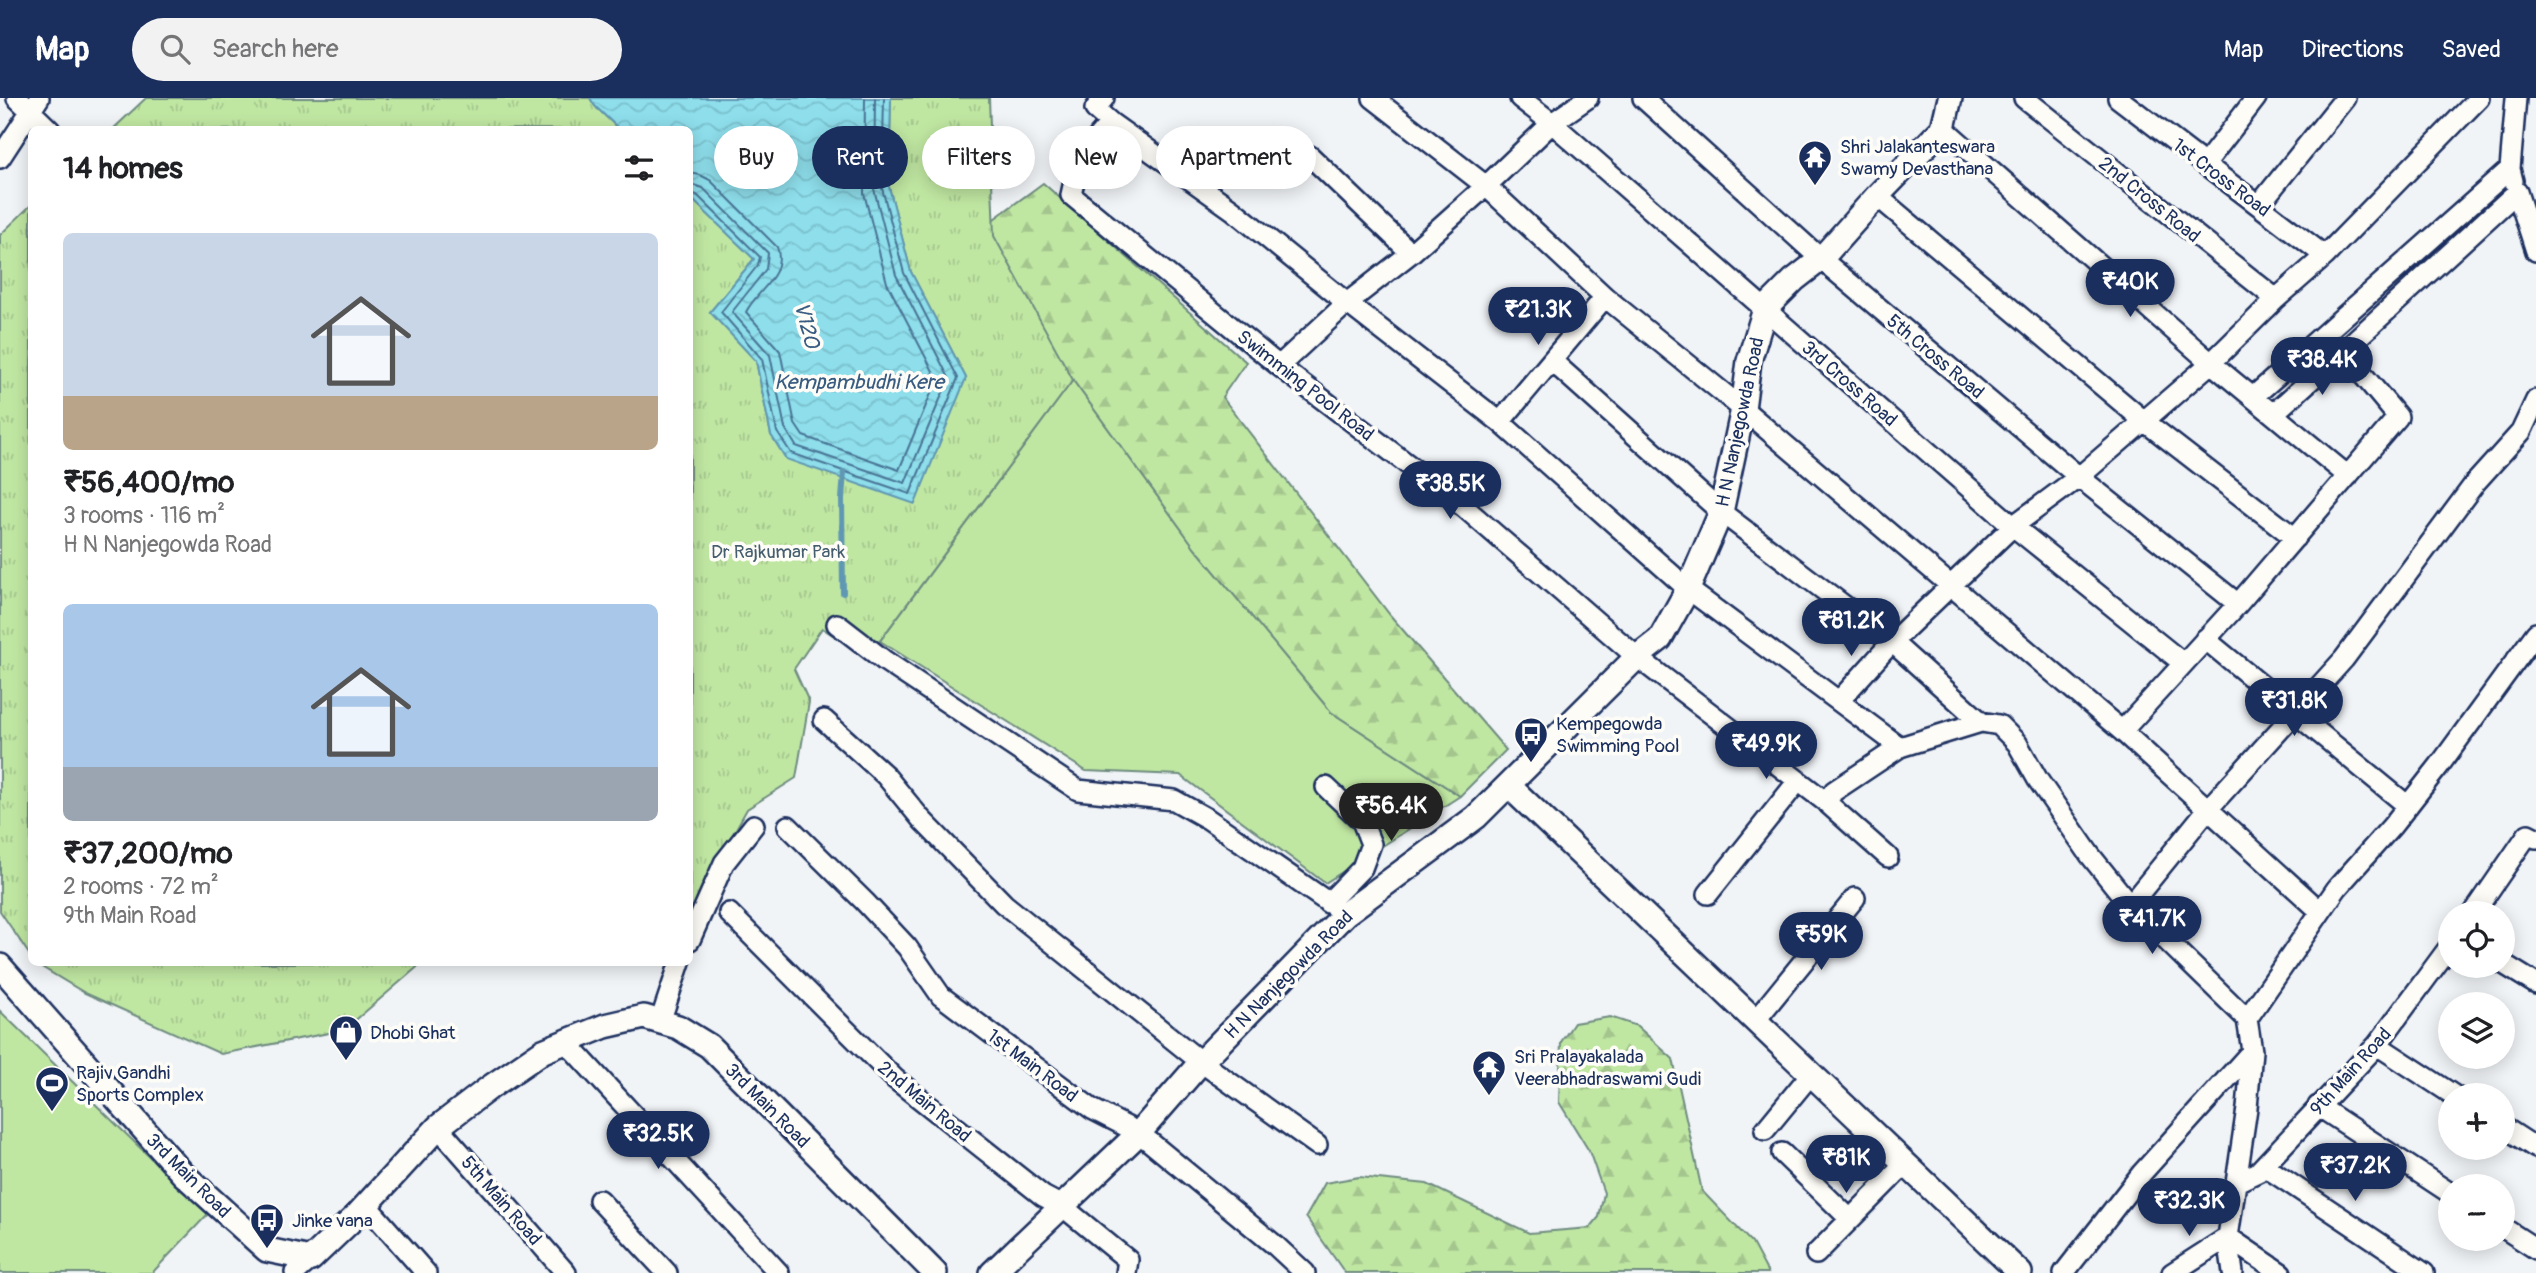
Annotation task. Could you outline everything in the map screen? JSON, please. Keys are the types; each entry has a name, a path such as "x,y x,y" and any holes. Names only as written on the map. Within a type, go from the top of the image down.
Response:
{"street":[{"path":"1104,98 1095,109 1111,123 1233,210 1500,422 1688,589 1900,747"},
{"path":"1373,98 1486,186 1605,297 1951,584 2122,731 2320,911"},
{"name":"3rd Cross Road","path":"1520,98 2013,526 2183,663"},
{"path":"1279,366 1347,303 1411,253 1552,123 1588,98"},
{"name":"5th Cross Road","path":"1643,98 1821,259 2079,477 2238,604"},
{"name":"H N Nanjegowda Road","path":"992,1273 1139,1133 1336,908 1476,817 1637,657 1660,639 1688,589 1721,512 1743,409 1749,361 1765,309 1794,280 1821,259 1942,128 1950,98"},
{"name":"2nd Cross Road","path":"2024,98 2276,299"},
{"name":"1st Cross Road","path":"2118,98 2325,256"},
{"path":"2205,164 2256,98"},
{"path":"2259,205 2345,98"},
{"path":"1839,701 1892,642 2013,526 2079,477 2144,421 2211,363 2276,299 2325,256 2479,98"},
{"path":"2516,98 2510,169 2536,251"},
{"path":"0,158 29,102 47,126"},
{"name":"Swimming Pool Road","path":"1111,123 1096,137 1083,160 1071,195 1279,366 1465,508 1637,657 1826,802 1888,856"},
{"path":"1942,128 2211,363 2348,476"},
{"path":"1316,162 1411,253"},
{"path":"2253,397 2510,169"},
{"path":"2273,414 2517,192"},
{"path":"1877,196 2144,421 2295,538"},
{"path":"1500,422 1605,297"},
{"path":"2122,731 2238,604 2398,417 2343,351"},
{"path":"1552,361 1721,512 1892,642 1981,722"},
{"path":"2130,905 2207,810 2344,659 2475,483 2521,432 2536,400"},
{"path":"837,624 885,661 1078,790 1174,800 1208,819 1336,908 1362,868 1371,844 1362,821 1326,787"},
{"path":"2247,1019 2337,888 2408,806 2536,633"},
{"path":"2206,639 2408,806"},
{"path":"824,720 885,775 922,820 1004,904 1200,1062 1317,1144"},
{"path":"1826,802 1834,791 1900,747 1981,722 1999,724 2017,743 2038,780 2090,855 2130,905 2247,1019 2252,1051 2228,1237 2233,1273"},
{"path":"1708,894 1798,781"},
{"path":"1508,786 2020,1273"},
{"path":"693,933 724,863 754,825"},
{"name":"1st Main Road","path":"788,826 906,947 941,996 1092,1109 1139,1133 1305,1273"},
{"path":"2482,901 2528,834 2536,838"},
{"path":"1755,1021 1855,898"},
{"name":"2nd Main Road","path":"729,913 895,1079 1043,1196 1062,1206 1128,1260 1126,1273"},
{"name":"9th Main Road","path":"2237,1182 2258,1172 2377,1045 2438,962"},
{"name":"3rd Main Road","path":"0,965 183,1174 267,1250 309,1268 438,1127 489,1088 543,1051 606,1026 644,1017 678,1027 709,1046 935,1273"},
{"path":"660,1022 679,966"},
{"path":"2515,971 2536,984"},
{"path":"567,1043 779,1273"},
{"path":"2377,1045 2438,1085"},
{"path":"2064,1273 2142,1173 2252,1051"},
{"path":"1765,1130 1811,1074"},
{"path":"2318,1106 2438,1185"},
{"name":"5th Main Road","path":"438,1127 566,1273"},
{"path":"2515,1134 2536,1148"},
{"path":"1782,1153 1850,1219"},
{"path":"1816,1254 1905,1164"},
{"path":"2264,1166 2424,1273"},
{"path":"599,1200 667,1273"},
{"path":"358,1214 367,1206 426,1273"},
{"path":"2515,1235 2536,1249"},
{"path":"2172,1273 2228,1237"},
{"path":"2228,1237 2281,1273"}],"green space":[{"path":"146,98 590,98 616,126 116,126"},
{"name":"Dr Rajkumar Park","path":"891,98 989,98 990,126 922,126 922,189 992,189 994,236 1073,380 867,658 822,628 794,669 809,702 796,778 747,809 693,907 693,200 754,259 710,312 756,361 771,435 966,378 911,272 890,189 908,189 908,126 890,126"},
{"path":"1043,183 1246,362 1222,397 1390,615 1506,750 1460,796 1331,712 1195,548 984,258 983,227"},
{"path":"28,208 28,953 0,911 0,235"},
{"path":"1073,380 1195,548 1331,712 1460,796 1325,883 1180,775 1086,771 880,641"},
{"path":"40,966 419,966 344,1030 221,1054 85,993"},
{"name":"Rajiv Gandhi Sports Complex","path":"0,1011 208,1214 152,1273 0,1273"},
{"path":"1610,1017 1637,1026 1673,1059 1702,1191 1752,1243 1768,1273 1345,1273 1306,1217 1325,1183 1359,1177 1427,1184 1529,1233 1590,1228 1599,1217 1604,1193 1589,1151 1559,1102 1561,1042 1574,1023"}],"water":[{"name":"Kempambudhi Kere","path":"590,98 891,98 890,126 812,126 812,189 890,189 911,272 966,378 915,504 786,459 771,435 756,361 710,312 754,259 693,200 693,126 616,126"}],"waterway":[{"name":"V120","path":"843,593 844,472"}],"place":[{"name":"Shri Jalakanteswara Swamy Devasthana","path":"1815,187"},
{"name":"Kempegowda Swimming Pool","path":"1531,764"},
{"name":"Dhobi Ghat","path":"346,1062"},
{"name":"Sri Pralayakalada Veerabhadraswami Gudi","path":"1489,1097"},
{"name":"Rajiv Gandhi Sports Complex","path":"52,1113"},
{"name":"Jinke vana","path":"267,1250"}]}
